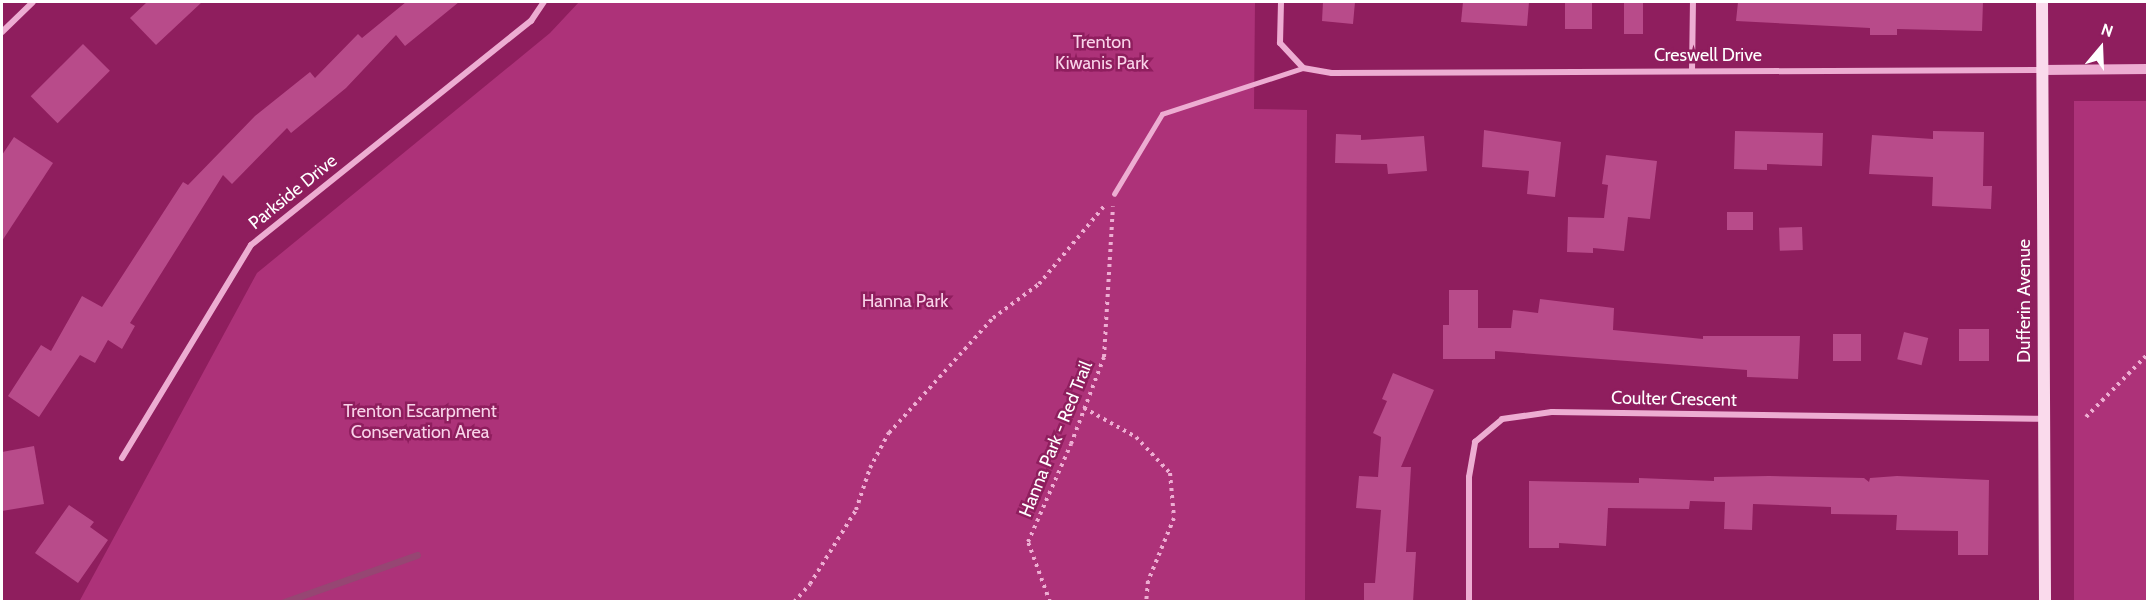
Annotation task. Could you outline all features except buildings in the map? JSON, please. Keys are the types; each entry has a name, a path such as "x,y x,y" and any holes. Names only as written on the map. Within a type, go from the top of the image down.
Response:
{"main road":[{"name":"Dufferin Avenue","path":"2042,2 2042,419 2045,602"}],"street":[{"path":"2,32 33,2"},
{"name":"Parkside Drive","path":"122,458 250,245 531,21 544,2"},
{"path":"1281,2 1281,43 1303,68"},
{"path":"1692,71 1693,2"},
{"name":"Creswell Drive","path":"1303,68 1332,73 2148,69"},
{"name":"Coulter Crescent","path":"1469,602 1469,477 1475,442 1502,419 1552,412 2042,419"}],"lane":[{"path":"1114,194 1162,114 1303,68"}],"path":[{"name":"Hanna Park - Red Trail","path":"1050,602 1028,542 1104,357 1114,194"},
{"path":"794,602 810,584 856,510 870,468 889,433 977,334 1039,284 1114,194"},
{"path":"2086,417 2148,354"},
{"path":"1084,408 1136,437 1170,473 1174,518 1148,581 1146,602"}],"green space":[{"name":"Hanna Park","path":"579,2 1255,2 1254,109 1307,110 1305,601 79,602 257,273 550,33"},
{"path":"2074,101 2147,101 2147,601 2074,601"}],"waterway":[{"path":"284,602 417,555"}],"park label":[{"name":"Trenton Kiwanis Park","path":"1102,53"},
{"name":"Trenton Escarpment Conservation Area","path":"420,422"}]}
